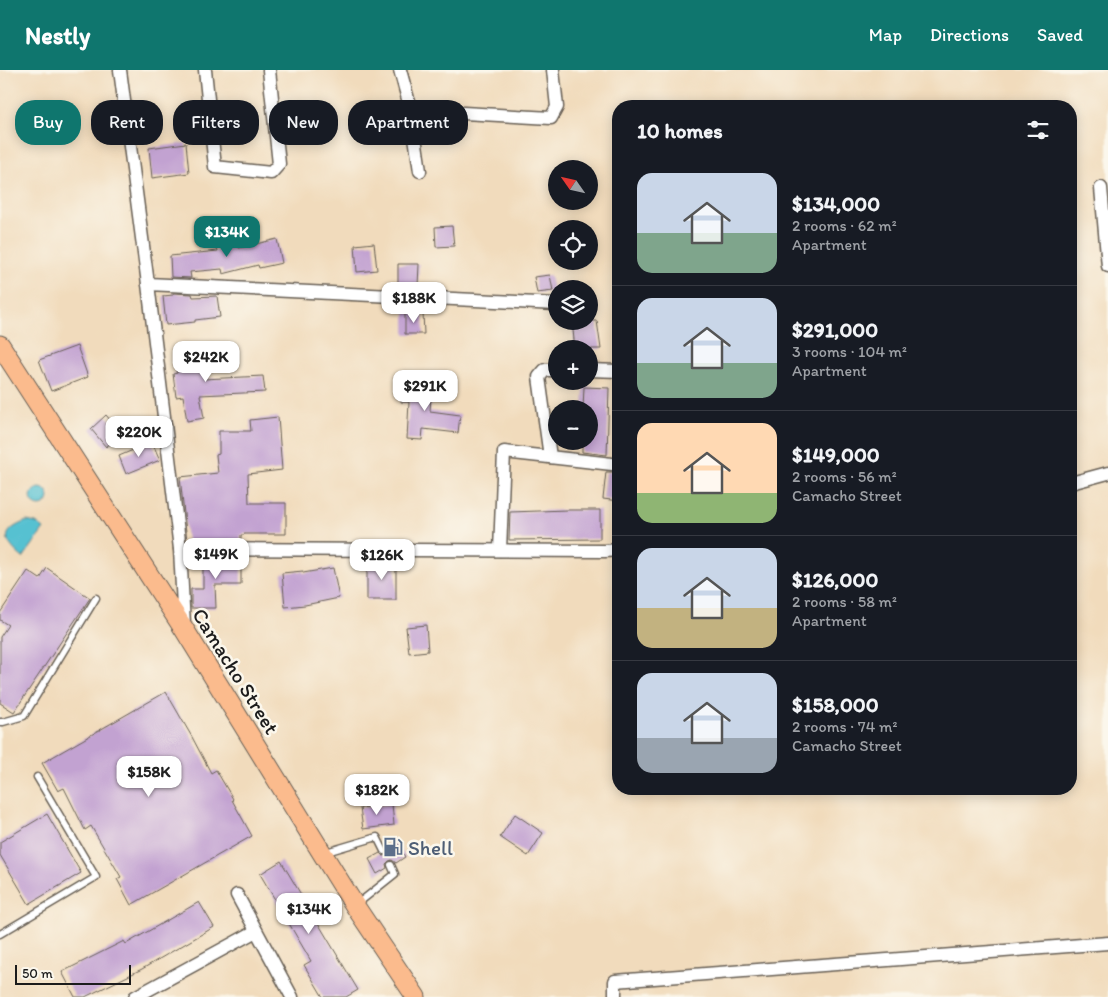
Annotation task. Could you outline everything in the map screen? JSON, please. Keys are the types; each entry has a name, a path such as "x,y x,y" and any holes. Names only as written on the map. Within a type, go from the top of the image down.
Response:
{"main road":[{"name":"Camacho Street","path":"0,345 184,629 355,906 416,997"}],"street":[{"path":"120,70 180,549 184,629"},
{"path":"205,70 215,167 271,173 279,164 269,70"},
{"path":"400,70 408,100"},
{"path":"468,113 551,118 557,107 553,70"},
{"path":"416,145 420,171"},
{"path":"1101,188 1108,266"},
{"path":"148,284 548,304"},
{"path":"548,370 545,370 538,378 550,457"},
{"path":"598,370 612,370"},
{"path":"500,550 504,452 612,464"},
{"path":"1077,481 1108,473"},
{"path":"180,549 612,550"},
{"path":"236,895 292,997"},
{"path":"135,997 256,931"},
{"path":"615,997 615,981 1108,943"}],"lane":[{"path":"0,722 24,716 96,598"},
{"path":"0,934 96,878 37,777"},
{"path":"322,853 377,837 384,851"},
{"path":"355,906 395,874 391,866"}],"water":[{"path":"40,488 46,491 49,497 46,503 40,506 34,503 31,497 34,491"},
{"path":"27,521 36,523 44,529 23,558 11,546 7,537 12,529"}],"building":[{"path":"186,145 189,173 152,178 149,148"},
{"path":"452,226 454,246 436,247 435,227"},
{"path":"236,235 239,248 277,239 282,263 259,268 258,265 223,274 222,269 190,272 191,278 171,277 170,256 218,251 215,240"},
{"path":"374,243 377,270 357,272 355,245"},
{"path":"398,264 419,264 418,286 398,286"},
{"path":"550,275 551,280 548,280 548,292 537,293 534,277"},
{"path":"173,293 192,294 193,297 217,296 220,317 166,325 163,296 173,295"},
{"path":"405,313 423,313 424,334 405,334"},
{"path":"598,328 601,349 598,349 598,340 574,340 573,330 598,330"},
{"path":"77,346 88,377 51,391 39,360"},
{"path":"197,346 204,379 263,376 265,392 200,395 204,418 187,421 183,396 176,397 173,374 177,373 173,350"},
{"path":"403,381 432,383 430,411 460,415 458,433 423,429 422,440 407,439 409,402 401,402"},
{"path":"609,388 607,455 582,452 582,450 598,450 598,400 583,400 584,390"},
{"path":"106,415 122,434 106,447 91,429"},
{"path":"278,417 282,470 248,474 249,503 286,503 286,534 244,534 241,535 241,541 187,541 180,477 218,473 216,455 219,454 219,431 251,431 250,420"},
{"path":"152,442 160,460 126,474 119,456"},
{"path":"606,472 612,472 612,500 603,499"},
{"path":"600,510 600,539 509,540 510,512"},
{"path":"203,557 241,557 241,585 215,585 216,608 191,608 191,589 203,589"},
{"path":"367,561 396,561 396,600 367,600"},
{"path":"47,568 90,598 14,712 0,703 0,637 8,625 0,620 0,613 28,571 40,579"},
{"path":"333,568 339,598 285,607 282,573 303,571 303,573"},
{"path":"426,625 428,651 409,653 406,627"},
{"path":"166,692 211,773 216,770 252,836 131,905 117,879 121,877 91,826 85,830 64,788 58,791 42,763"},
{"path":"392,804 394,825 363,829 360,808"},
{"path":"47,814 81,873 29,904 0,855 0,842"},
{"path":"515,814 543,833 528,856 500,837"},
{"path":"397,843 405,857 396,863 392,860 389,861 386,864 387,868 377,874 369,859 380,853 383,856 387,855 389,852 388,848"},
{"path":"281,861 358,990 346,997 323,997 304,965 311,961 260,874"},
{"path":"199,902 214,927 142,969 85,997 75,997 62,972 124,941 126,944"}],"place":[{"name":"Shell","path":"393,847"}]}
